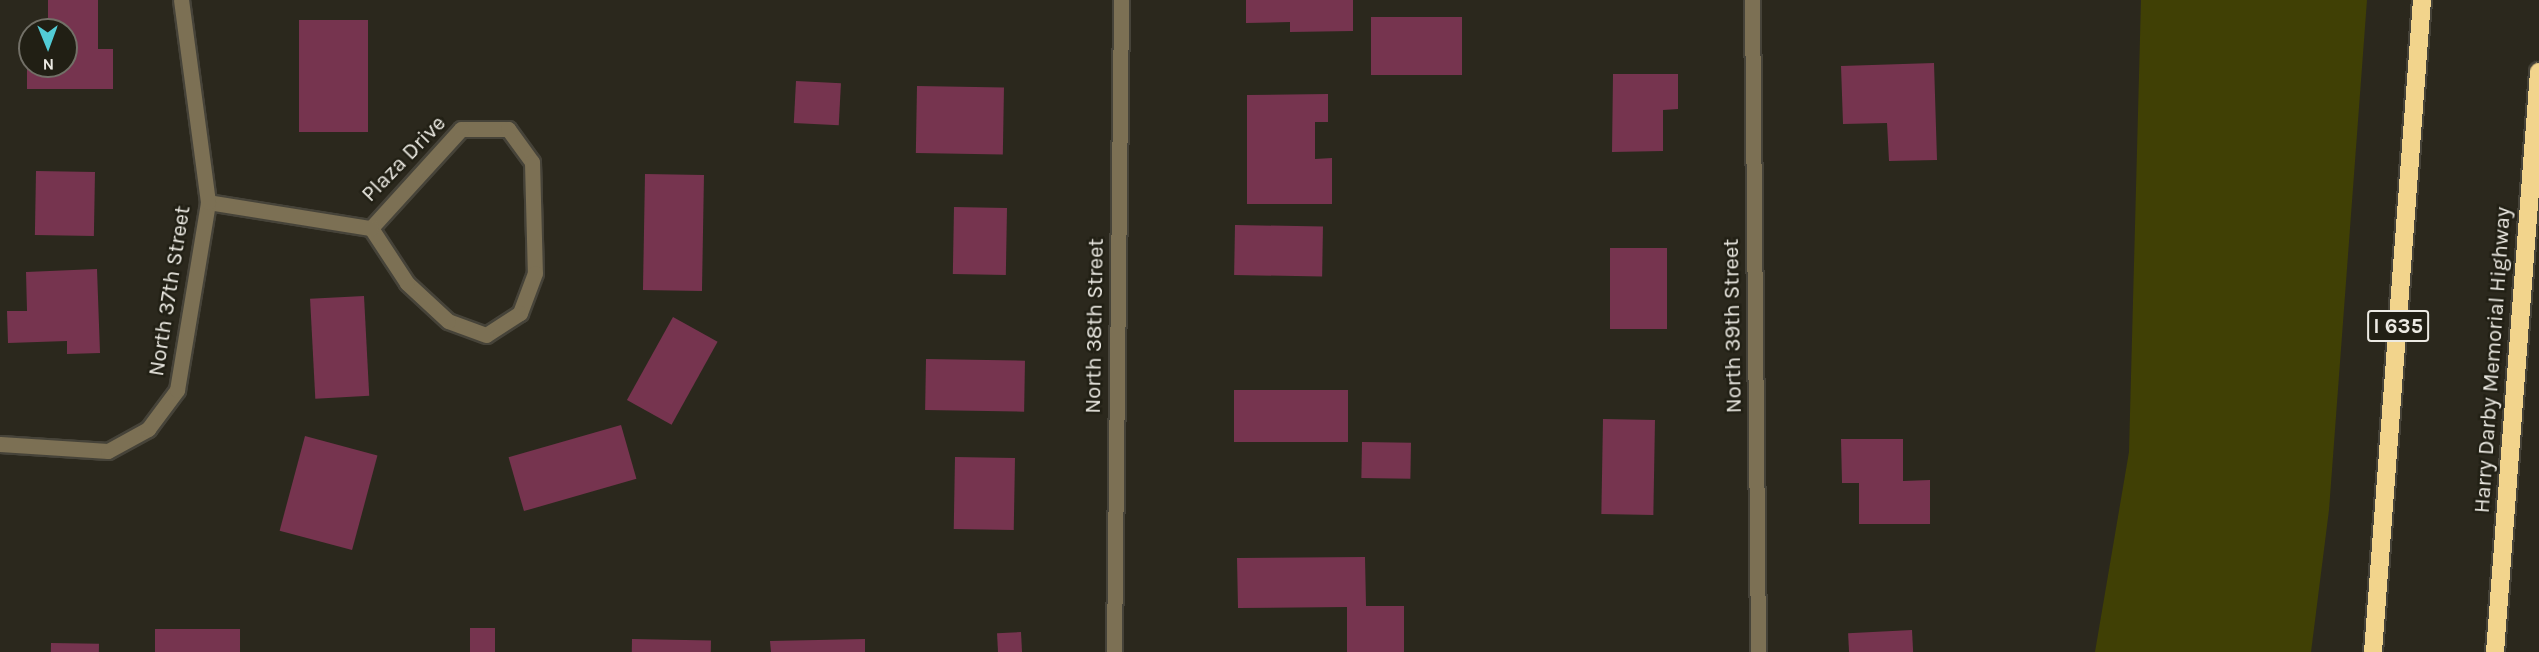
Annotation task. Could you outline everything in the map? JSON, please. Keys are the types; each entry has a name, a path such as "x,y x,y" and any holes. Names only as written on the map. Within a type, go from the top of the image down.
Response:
{"highway":[{"name":"I 635","path":"2373,652 2422,0"},
{"name":"Harry Darby Memorial Highway","path":"2495,652 2539,72"}],"street":[{"name":"North 37th Street","path":"0,444 108,451 148,429 177,390 208,202 181,0"},
{"name":"North 38th Street","path":"1114,652 1121,0"},
{"name":"North 39th Street","path":"1752,0 1758,652"},
{"name":"Plaza Drive","path":"208,202 371,228 407,283 448,321 486,335 520,313 535,273 532,162 508,129 461,129 371,228"}],"shaded area":[{"path":"2141,0 2367,0 2329,510 2311,652 2095,652 2129,452"}],"building":[{"path":"48,0 98,0 98,49 113,49 113,89 27,89 27,78 78,78 78,18 48,18"},
{"path":"1246,0 1353,0 1353,31 1290,32 1290,22 1246,23"},
{"path":"1371,17 1462,17 1462,75 1371,75"},
{"path":"299,20 368,20 368,132 299,132"},
{"path":"1934,63 1937,160 1889,161 1887,123 1843,124 1841,66"},
{"path":"1613,74 1678,74 1678,109 1663,110 1663,151 1612,152"},
{"path":"796,81 841,83 839,125 794,123"},
{"path":"917,86 1004,88 1003,155 916,153"},
{"path":"1328,94 1328,122 1315,122 1315,159 1332,158 1332,204 1247,204 1247,95"},
{"path":"36,171 95,172 94,236 35,235"},
{"path":"645,174 704,175 702,291 643,290"},
{"path":"954,207 1007,208 1006,275 953,274"},
{"path":"1235,225 1323,227 1322,277 1234,275"},
{"path":"1610,248 1667,248 1667,329 1610,329"},
{"path":"97,269 100,353 67,354 67,341 8,343 7,311 27,311 26,272"},
{"path":"364,296 369,396 315,399 310,299"},
{"path":"673,317 718,342 672,425 627,400"},
{"path":"926,359 1025,361 1024,412 925,410"},
{"path":"1234,390 1348,390 1348,442 1234,442"},
{"path":"1603,419 1655,420 1653,515 1601,514"},
{"path":"621,425 636,479 524,511 509,457"},
{"path":"305,436 377,455 352,550 280,531"},
{"path":"1841,439 1903,439 1903,481 1930,480 1930,524 1859,524 1859,483 1842,483"},
{"path":"1362,442 1411,443 1410,479 1361,478"},
{"path":"955,457 1015,458 1014,530 954,529"},
{"path":"1365,557 1366,606 1404,606 1404,652 1347,652 1347,607 1238,608 1237,558"},
{"path":"470,628 495,628 495,652 470,652"},
{"path":"155,629 240,629 240,652 155,652"},
{"path":"1912,630 1913,652 1849,652 1848,633"},
{"path":"1021,632 1022,652 998,652 997,633"},
{"path":"632,639 711,640 711,652 632,652"},
{"path":"865,639 865,652 771,652 770,641"},
{"path":"51,643 99,644 99,652 51,652"}]}
